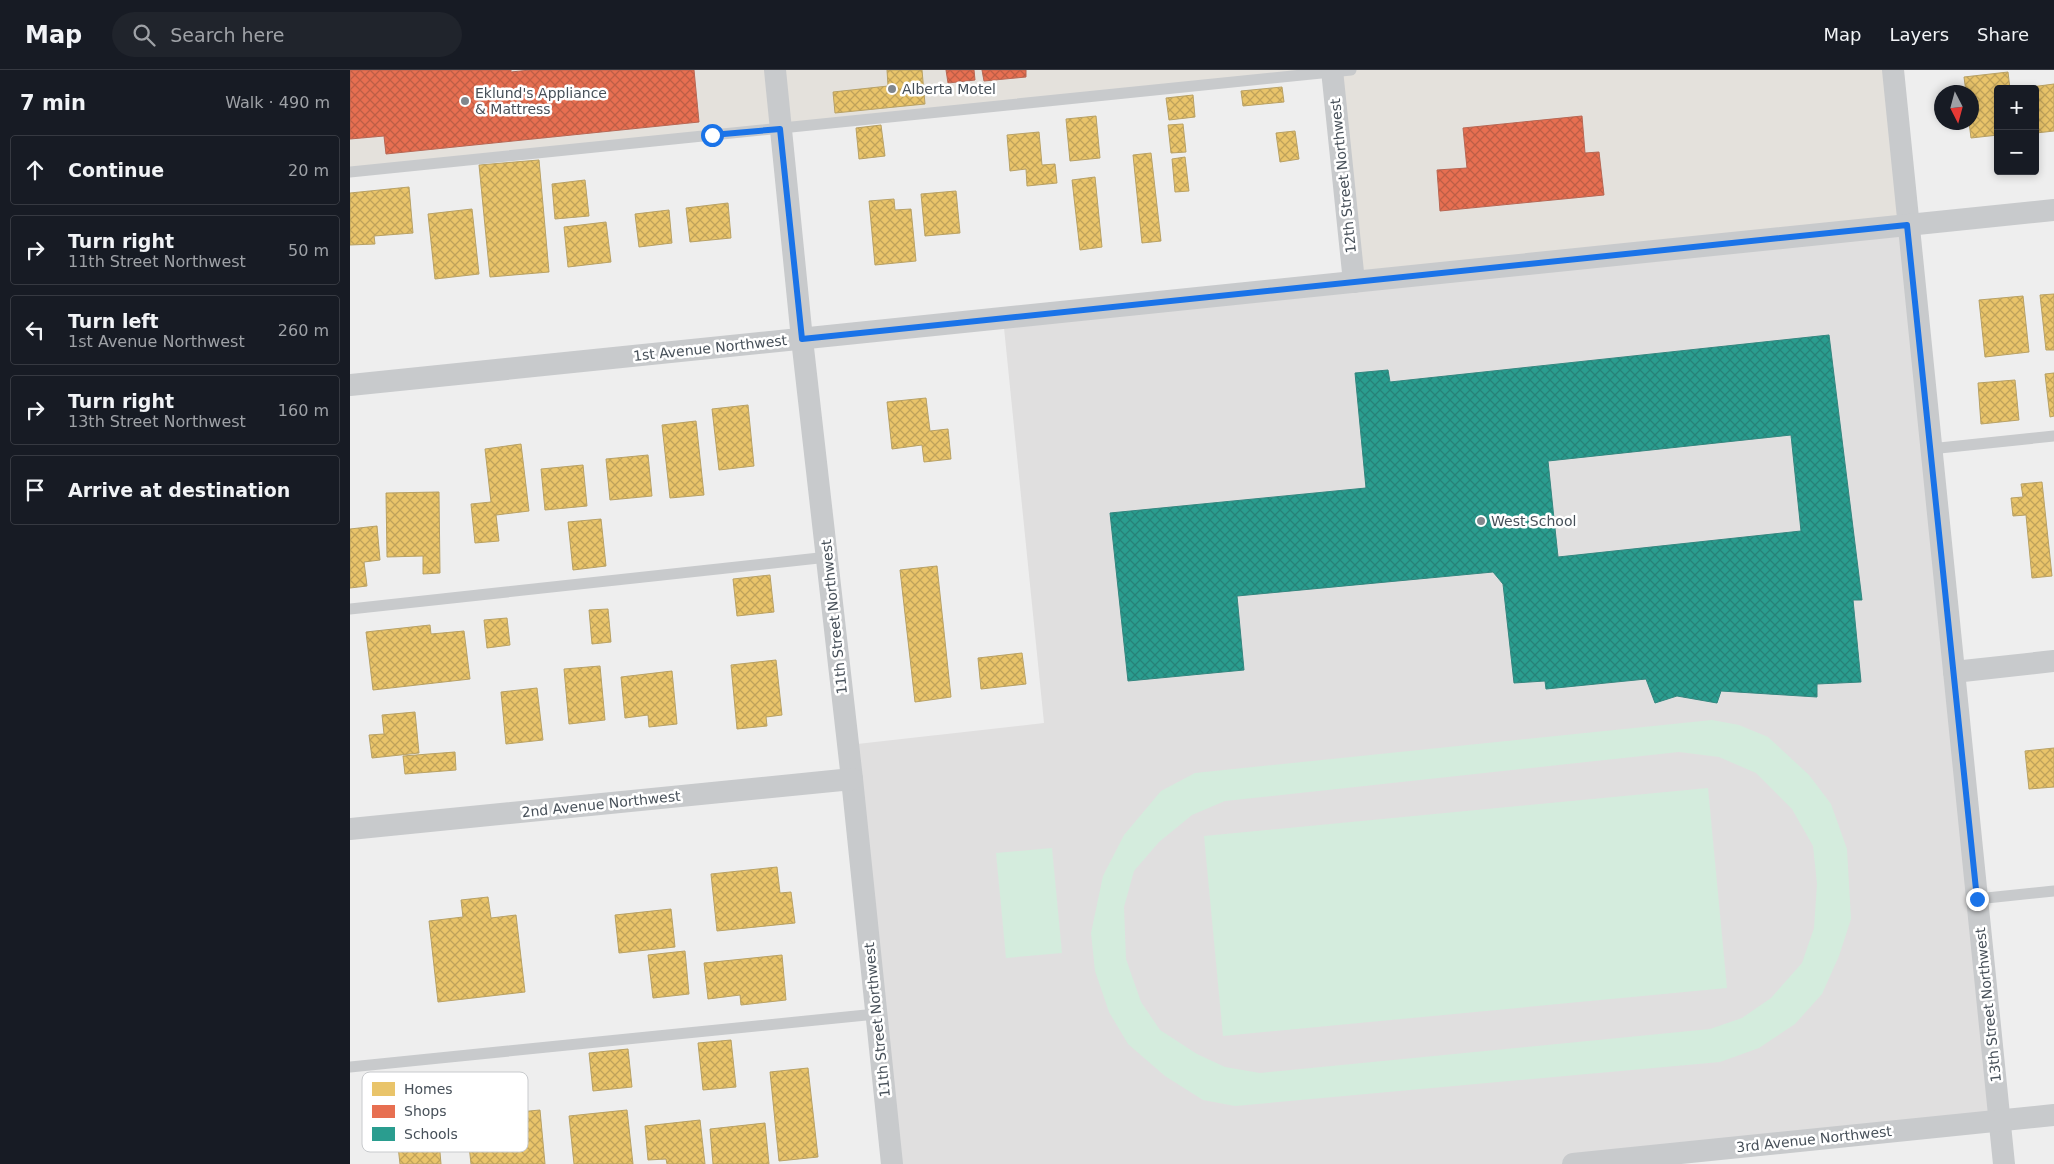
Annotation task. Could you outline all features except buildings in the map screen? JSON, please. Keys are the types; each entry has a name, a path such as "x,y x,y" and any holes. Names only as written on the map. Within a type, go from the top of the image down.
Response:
{"street":[{"name":"11th Street Northwest","path":"775,70 802,339 828,557 892,1164"},
{"name":"13th Street Northwest","path":"1892,70 2004,1164"},
{"name":"12th Street Northwest","path":"1338,71 1354,282"},
{"name":"1st Avenue Northwest","path":"350,385 2054,210"},
{"path":"1954,672 2054,661"},
{"name":"2nd Avenue Northwest","path":"350,830 852,779"},
{"name":"3rd Avenue Northwest","path":"1573,1164 2054,1115"}],"lane":[{"path":"350,172 1338,71"},
{"path":"1930,449 2054,436"},
{"path":"350,610 828,557"},
{"path":"1977,899 2054,891"},
{"path":"350,1067 876,1014"}],"shaded area":[{"path":"350,70 1893,70 1907,225 1354,282 1332,72 350,172"},
{"name":"West School","path":"1907,225 2000,1120 1573,1164 891,1164 848,745 1044,723 1003,318"}],"green space":[{"path":"1712,720 1739,725 1768,737 1809,775 1831,804 1847,849 1851,919 1839,956 1822,994 1795,1024 1759,1048 1720,1062 1235,1106 1203,1100 1165,1076 1128,1044 1109,1012 1095,971 1091,933 1103,876 1124,835 1161,791 1195,773","holes":["1679,752 1719,757 1756,773 1792,809 1813,846 1817,884 1814,928 1802,963 1771,998 1742,1018 1710,1029 1260,1073 1225,1067 1197,1054 1160,1030 1141,1002 1126,959 1124,907 1134,871 1159,842 1192,815 1225,801"]},
{"path":"1708,788 1727,988 1223,1036 1204,836"},
{"path":"1052,848 1062,953 1006,958 996,853"}],"place":[{"name":"Alberta Motel","path":"892,89"},
{"name":"Eklund's Appliance & Mattress","path":"465,101"},
{"name":"West School","path":"1481,521"}],"route":[{"path":"712,135 780,129 802,339 1907,225 1977,899"}]}
